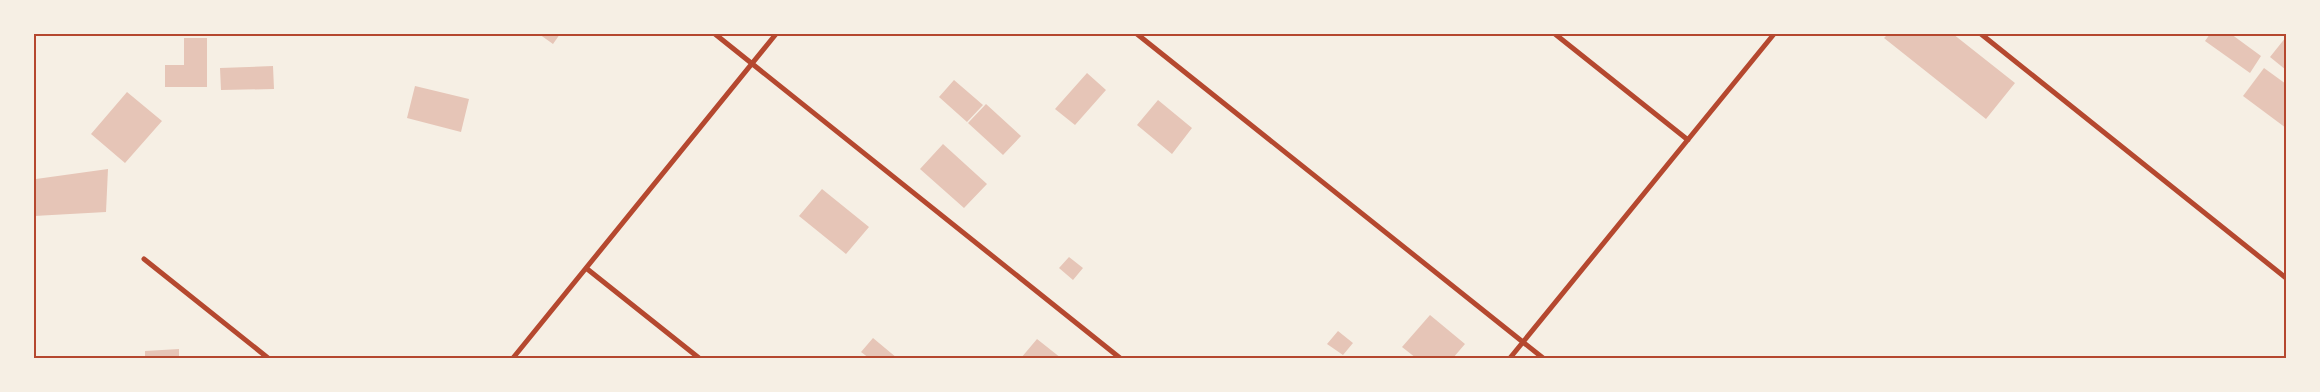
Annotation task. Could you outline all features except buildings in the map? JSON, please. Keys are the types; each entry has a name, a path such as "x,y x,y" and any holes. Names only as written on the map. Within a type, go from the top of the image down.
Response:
{"street":[{"path":"715,34 1120,358"},
{"path":"513,358 776,34"},
{"path":"1137,34 1543,358"},
{"path":"1555,34 1688,140"},
{"path":"1510,358 1774,34"},
{"path":"1981,34 2286,278"},
{"path":"144,259 268,358"},
{"path":"586,268 699,358"}]}
